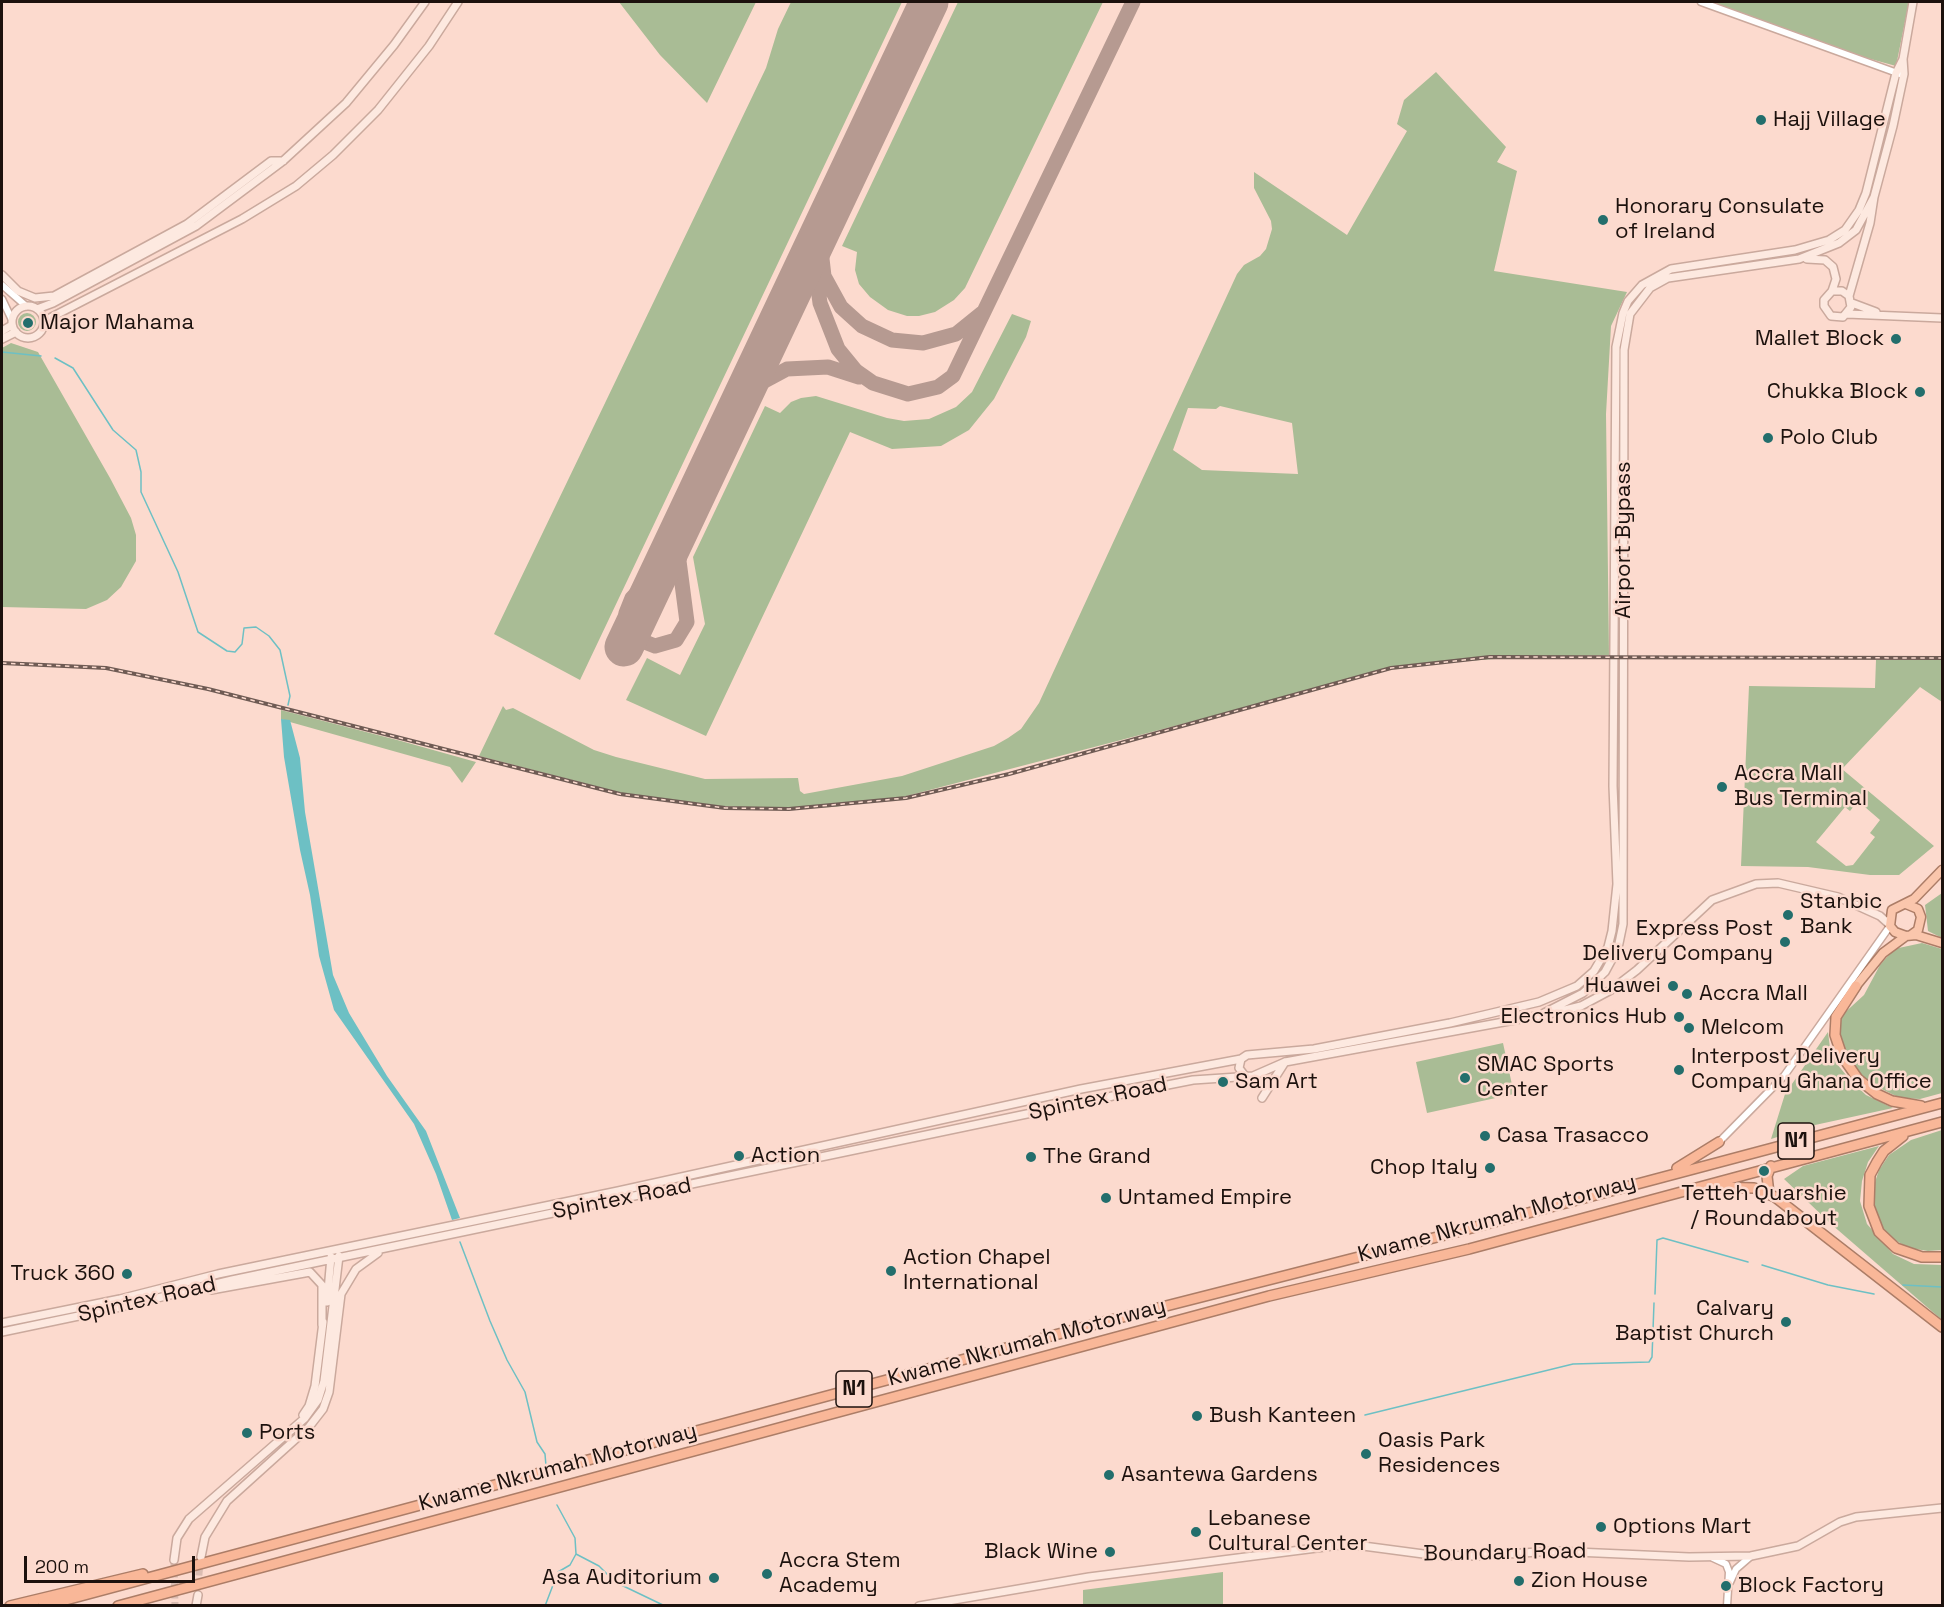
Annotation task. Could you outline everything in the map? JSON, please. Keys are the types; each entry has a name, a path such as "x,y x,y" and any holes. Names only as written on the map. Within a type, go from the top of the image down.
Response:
{"highway":[{"path":"1942,870 1925,890 1906,904 1892,910 1890,925 1895,932 1942,943"},
{"path":"1906,904 1918,909 1922,917 1918,930 1883,953 1856,986 1839,1008 1835,1035 1845,1062 1858,1079 1876,1094 1892,1101 1926,1107"},
{"name":"Kwame Nkrumah Motorway","path":"43,1605 1085,1327 1449,1234 1666,1174 1942,1103"},
{"name":"Kwame Nkrumah Motorway","path":"118,1605 1269,1296 1447,1254 1942,1122"},
{"path":"1921,1128 1896,1140 1884,1151 1870,1175 1869,1206 1879,1232 1896,1248 1922,1257 1942,1257"},
{"path":"1666,1174 1719,1143"},
{"path":"1768,1194 1767,1176 1771,1166"},
{"path":"1687,1191 1740,1186 1768,1194 1792,1208 1942,1327"},
{"path":"10,1605 131,1576 166,1573"}],"main road":[{"path":"2,331 12,322 20,309 26,306 37,309 53,303 196,226 283,161 346,103 394,45 425,2"},
{"path":"12,322 16,332 21,336 33,337 40,332 44,321 242,219 296,186 378,110 429,46 458,2"},
{"path":"1847,314 1870,223 1913,2"},
{"name":"Airport Bypass","path":"1539,1002 1577,986 1594,971 1608,947 1614,920 1617,884 1613,774 1616,673 1616,347 1623,313 1628,301 1642,285 1671,269 1795,250 1829,240 1851,222 1866,193 1900,74"},
{"path":"2,275 18,291 35,298 54,296 187,224 271,161 283,161"},
{"name":"Airport Bypass","path":"1539,1015 1583,993 1605,972 1618,948 1623,924 1624,350 1630,314 1650,288 1668,278 1799,259 1821,252 1848,237 1863,220 1874,197"},
{"path":"1799,259 1819,259 1830,264 1835,271 1832,291 1824,300 1826,312 1837,318 1847,314 1942,318"},
{"path":"1832,291 1842,291 1850,299 1887,314"},
{"path":"37,309 44,321"},
{"path":"2,339 16,332"},
{"name":"Spintex Road","path":"2,1332 335,1259 1132,1092 1193,1080 1253,1076 1285,1062 1539,1015 1581,1005 1602,995 1637,970 1712,900 1756,884 1778,883 1838,897 1880,916 1890,925"},
{"name":"Spintex Road","path":"2,1323 120,1299 218,1274 629,1189 1090,1087 1241,1059 1246,1055 1314,1048 1414,1030 1539,1002"},
{"path":"1255,1055 1261,1062 1260,1071"},
{"path":"1241,1059 1239,1068 1245,1076"},
{"path":"1262,1098 1285,1062"},
{"path":"174,1560 177,1538 189,1519 314,1409 322,1391 335,1259 334,1249"},
{"path":"201,1557 205,1537 227,1501 309,1427 322,1409 329,1392 341,1294 356,1269 383,1250"},
{"path":"296,1425 309,1406 315,1386 322,1325 335,1259"},
{"path":"182,1293 207,1291 310,1272 322,1285 322,1325"},
{"path":"262,1454 278,1454"},
{"name":"Boundary Road","path":"919,1605 1098,1576 1348,1544 1431,1555 1492,1556 1553,1551 1708,1557 1751,1556 1798,1546 1840,1522 1856,1516 1942,1508"},
{"path":"196,1605 198,1595"}],"street":[{"path":"1701,2 1900,74"},
{"path":"2,285 26,306"},
{"path":"2,299 12,322"},
{"path":"1719,1143 1784,1076 1890,925"},
{"path":"1726,1605 1730,1583 1737,1569 1751,1556"},
{"path":"1708,1557 1726,1564 1730,1583"}],"green space":[{"path":"619,2 756,2 707,103 660,55"},
{"path":"791,2 902,2 580,680 494,634 766,68 778,29"},
{"path":"958,2 1103,2 965,288 954,300 935,312 907,316 888,310 870,297 859,284 855,270 857,252 842,246"},
{"path":"1701,2 1909,2 1896,66 1805,41"},
{"path":"1436,72 1506,147 1497,162 1517,171 1494,271 1627,292 1611,326 1606,414 1609,655 1524,657 1408,665 899,798 833,807 792,809 689,805 626,794 479,756 503,706 506,710 513,708 594,750 616,757 705,779 798,778 800,791 804,794 902,776 994,746 1021,729 1039,703 1237,274 1244,265 1260,256 1266,249 1272,229 1271,221 1254,188 1254,172 1347,235 1407,131 1397,124 1404,100","holes":["1220,406 1292,423 1298,474 1202,470 1173,450 1188,408 1216,409"]},
{"path":"27,313 33,316 36,322 33,328 27,331 21,328 18,322 21,316"},
{"path":"1012,314 1031,321 1026,337 994,399 969,430 941,446 892,449 850,432 706,736 626,700 647,658 680,675 705,624 693,557 765,406 780,413 791,402 816,396 887,418 904,421 929,419 956,407 972,392"},
{"path":"11,343 38,352 110,478 131,518 136,535 136,561 121,587 107,600 86,609 2,607 2,348"},
{"path":"1876,660 1942,660 1942,702 1920,687 1842,769 1934,846 1899,875 1870,875 1808,867 1741,866 1749,686 1875,688","holes":["1858,801 1880,820 1870,833 1875,837 1853,865 1846,866 1816,842 1845,807 1850,811"]},
{"path":"281,710 476,762 462,783 450,767 281,719"},
{"path":"1942,893 1942,938 1928,931 1925,905"},
{"path":"1922,943 1942,949 1942,1093 1920,1099 1900,1098 1863,1080 1847,1059 1840,1039 1840,1017 1864,995 1880,965 1894,949"},
{"path":"1828,1032 1830,1048 1837,1064 1851,1081 1866,1095 1893,1108 1815,1125 1771,1139 1785,1094"},
{"name":"SMAC Sports Center","path":"1503,1043 1514,1094 1427,1113 1416,1062"},
{"path":"1942,1130 1942,1250 1928,1251 1909,1248 1893,1239 1884,1230 1875,1208 1874,1185 1879,1170 1889,1155 1911,1140"},
{"path":"1879,1146 1868,1162 1862,1181 1860,1201 1867,1224 1893,1254 1914,1264 1942,1265 1942,1320 1831,1224 1784,1179 1803,1166"},
{"path":"1223,1572 1223,1605 1083,1605 1083,1590"}],"water":[{"path":"281,719 290,720 300,758 305,812 333,975 349,1013 387,1076 426,1131 460,1218 452,1220 436,1174 414,1124 334,1010 319,956 284,757"}],"waterway":[{"path":"2,352 41,356"},
{"path":"55,358 73,368 113,430 136,450 141,472 141,492 178,572 198,632 227,651 235,652 242,644 244,628 256,627 269,636 280,650 290,696 288,705"},
{"path":"1655,1294 1657,1240 1663,1238 1748,1262"},
{"path":"460,1242 490,1321 507,1360 525,1392 537,1442 545,1454 546,1466"},
{"path":"1762,1265 1828,1285 1874,1294"},
{"path":"1903,1285 1942,1287"},
{"path":"1365,1415 1573,1364 1649,1362 1652,1357 1654,1303"},
{"path":"557,1505 575,1538 576,1554 599,1566 615,1582 665,1606"},
{"path":"545,1606 558,1572 570,1565 576,1554"}],"taxiway":[{"path":"822,237 816,273 820,303 838,349 856,371 873,383 908,394 938,387 953,376 1133,2"},
{"path":"829,213 821,250 824,276 841,307 862,326 892,340 923,343 956,334 982,313"},
{"path":"734,414 759,384 787,369 828,367 859,377"},
{"path":"661,567 632,598 626,613 627,627 632,637 655,646 676,640 687,622 679,561 685,518"}],"runway":[{"path":"624,647 929,2"}],"tunnel":[{"path":"174,1560 175,1606"},
{"path":"198,1586 200,1562"}],"railway":[{"path":"2,663 106,668 208,689 620,794 725,808 789,809 906,798 1009,774 1391,668 1490,657 1942,658"}],"place":[{"name":"Hajj Village","path":"1761,120"},
{"name":"Honorary Consulate of Ireland","path":"1603,220"},
{"name":"Major Mahama","path":"28,323"},
{"name":"Mallet Block","path":"1896,339"},
{"name":"Chukka Block","path":"1920,392"},
{"name":"Polo Club","path":"1768,438"},
{"name":"Accra Mall Bus Terminal","path":"1722,787"},
{"name":"Stanbic Bank","path":"1788,915"},
{"name":"Express Post Delivery Company","path":"1785,942"},
{"name":"Huawei","path":"1673,986"},
{"name":"Accra Mall","path":"1687,994"},
{"name":"Electronics Hub","path":"1679,1017"},
{"name":"Melcom","path":"1689,1028"},
{"name":"Interpost Delivery Company Ghana Office","path":"1679,1070"},
{"name":"SMAC Sports Center","path":"1465,1078"},
{"name":"Sam Art","path":"1223,1082"},
{"name":"Casa Trasacco","path":"1485,1136"},
{"name":"Action","path":"739,1156"},
{"name":"The Grand","path":"1031,1157"},
{"name":"Chop Italy","path":"1490,1168"},
{"name":"Tetteh Quarshie / Roundabout","path":"1764,1171"},
{"name":"Untamed Empire","path":"1106,1198"},
{"name":"Action Chapel International","path":"891,1271"},
{"name":"Truck 360","path":"127,1274"},
{"name":"Calvary Baptist Church","path":"1786,1322"},
{"name":"Bush Kanteen","path":"1197,1416"},
{"name":"Ports","path":"247,1433"},
{"name":"Oasis Park Residences","path":"1366,1454"},
{"name":"Asantewa Gardens","path":"1109,1475"},
{"name":"Options Mart","path":"1601,1527"},
{"name":"Lebanese Cultural Center","path":"1196,1532"},
{"name":"Black Wine","path":"1110,1552"},
{"name":"Accra Stem Academy","path":"767,1574"},
{"name":"Asa Auditorium","path":"714,1578"},
{"name":"Zion House","path":"1519,1581"},
{"name":"Block Factory","path":"1726,1586"}]}
